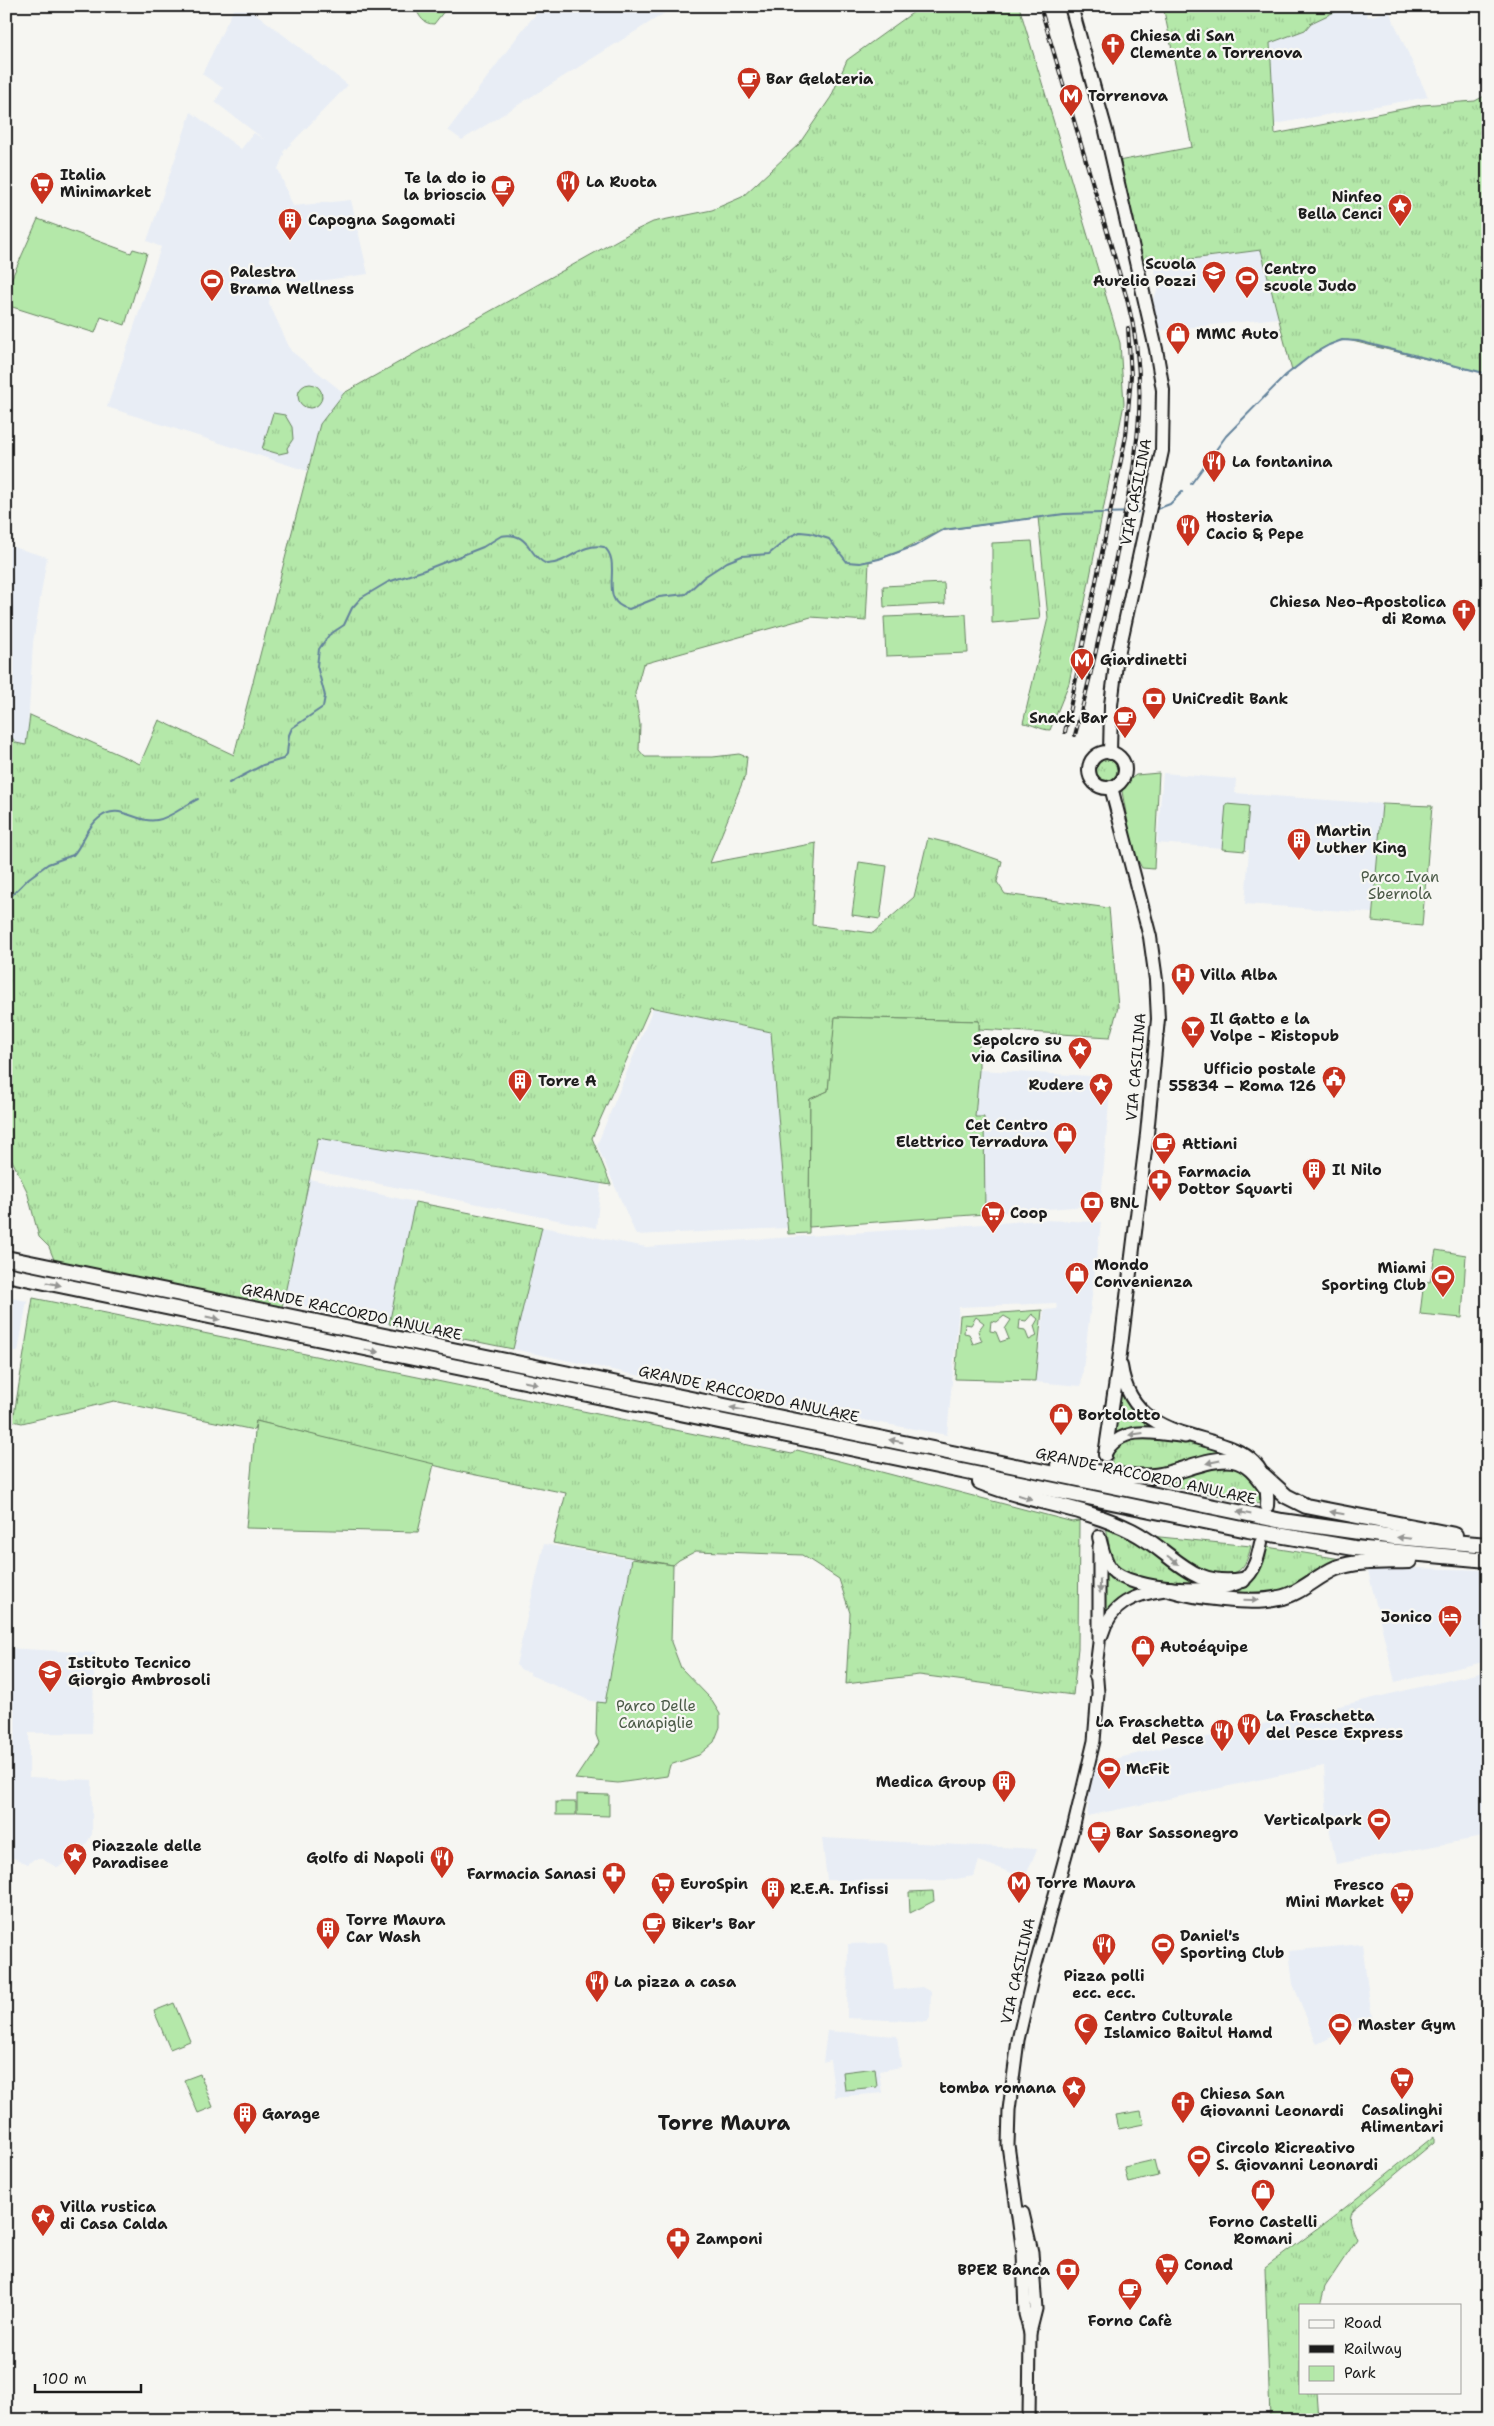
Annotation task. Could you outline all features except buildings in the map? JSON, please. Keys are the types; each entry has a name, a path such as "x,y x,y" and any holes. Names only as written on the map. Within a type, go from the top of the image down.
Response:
{"highway":[{"name":"GRANDE RACCORDO ANULARE","path":"6,1258 921,1445 1282,1521 1386,1536 1488,1544"},
{"name":"GRANDE RACCORDO ANULARE","path":"6,1274 1283,1536 1371,1550 1488,1560"},
{"path":"921,1445 946,1444 1126,1476 1160,1475 1213,1461 1233,1460 1248,1466 1267,1489"},
{"path":"946,1468 999,1489 1125,1528 1148,1541 1192,1573 1205,1579 1221,1582 1243,1580"},
{"path":"1263,1475 1286,1496 1306,1506 1399,1523 1488,1544"},
{"path":"1168,1589 1199,1596 1272,1600 1290,1594 1323,1574 1344,1566 1456,1558"}],"main road":[{"name":"VIA CASILINA","path":"1072,6 1106,131 1156,349 1163,390 1162,451 1116,664 1111,705 1110,753"},
{"path":"1110,753 1119,757 1124,768 1122,780 1111,788 1095,784 1089,770 1091,762 1096,756 1110,753"},
{"name":"VIA CASILINA","path":"1105,1455 1120,1354 1154,1073 1158,1019 1156,980 1150,938 1111,788"},
{"name":"VIA CASILINA","path":"1120,1354 1123,1376 1135,1404 1146,1416 1172,1429 1201,1440 1241,1451 1255,1462 1263,1475"},
{"path":"1105,1455 1115,1440 1137,1433 1201,1440"},
{"path":"1263,1475 1267,1489 1267,1506"},
{"name":"VIA CASILINA","path":"1029,2420 1030,2333 1025,2305 1024,2265 1016,2194 1008,2145 1009,2110 1018,2040 1043,1931 1074,1825 1095,1734 1098,1693 1096,1668 1099,1643 1099,1537"},
{"path":"1099,1537 1107,1563 1114,1572 1131,1581 1168,1589"},
{"path":"1099,1643 1109,1617 1123,1602 1144,1593 1168,1589 1226,1588 1243,1580 1255,1566 1261,1543"},
{"name":"VIA CASILINA","path":"1016,2194 1027,2228 1033,2257 1036,2309 1030,2333"}],"shaded area":[{"path":"235,6 246,6 348,85 283,152 284,154 278,169 293,206 351,200 368,274 306,283 272,276 269,303 291,351 344,393 320,424 307,471 107,407 161,247 147,241 191,112 241,149 254,133 265,140 215,102 223,88 202,74"},
{"path":"543,6 676,6 462,140 448,130 523,29"},
{"path":"1347,6 1364,6 1368,17 1389,11 1428,97 1275,124 1270,43 1305,30 1311,23"},
{"name":"Scuola Aurelio Pozzi","path":"1261,250 1278,318 1156,331 1153,299 1162,282 1156,278 1155,269 1148,270 1148,265"},
{"path":"6,545 47,557 33,643 27,745 16,743 6,730"},
{"path":"1163,773 1236,779 1235,793 1382,804 1372,913 1245,904 1249,850 1157,843"},
{"path":"653,1008 771,1032 787,1228 636,1235 597,1145"},
{"path":"979,1070 1111,1077 1102,1189 1098,1205 985,1214 984,1118 975,1117"},
{"path":"318,1138 601,1184 596,1228 311,1170"},
{"path":"309,1179 415,1202 389,1324 283,1302"},
{"path":"1041,1220 1101,1222 1081,1386 1035,1382 1044,1310 1057,1309 1056,1303 959,1307 947,1435 764,1402 513,1349 542,1227 646,1247"},
{"path":"6,1297 27,1301 18,1352 11,1350 6,1400"},
{"path":"544,1544 632,1559 605,1703 591,1701 530,1675 530,1672 522,1670 516,1665"},
{"path":"1367,1567 1488,1570 1488,1661 1395,1682"},
{"path":"6,1648 95,1653 92,1733 29,1733 29,1777 92,1780 92,1834 85,1846 58,1868 42,1859 34,1859 28,1864 6,1855"},
{"path":"1488,1671 1488,1836 1336,1864 1327,1816 1324,1766 1087,1816 1093,1764"},
{"path":"822,1838 1037,1849 1027,1873 1012,1873 979,1861 974,1876 950,1880 827,1880"},
{"path":"884,1943 888,1945 894,1990 922,1987 931,1992 930,2018 927,2022 847,2018 848,1944"},
{"path":"1362,1944 1372,2018 1355,2023 1355,2026 1317,2044 1293,1984 1289,1951"},
{"path":"827,2031 897,2036 901,2067 879,2071 882,2093 835,2097 830,2060 823,2062"}],"green space":[{"path":"418,6 448,6 434,24 425,22 421,18 416,9"},
{"path":"922,6 1019,6 1120,343 1124,404 1069,683 1050,730 1023,723 1048,618 1038,517 940,531 894,554 869,562 866,621 811,617 643,664 635,693 640,725 639,750 645,757 713,757 739,754 747,757 745,776 710,863 816,843 812,925 873,933 914,897 928,838 956,845 1002,861 997,882 1005,894 1109,908 1118,1007 1110,1037 979,1029 979,1021 836,1017 828,1091 810,1099 809,1233 788,1234 771,1032 650,1007 592,1138 611,1185 318,1138 277,1331 65,1287 49,1247 39,1237 27,1191 6,1148 6,730 16,743 26,745 30,715 140,764 159,720 234,755 320,424 344,393 630,233 653,222 712,210 742,197 799,144 831,97 847,60"},
{"path":"1163,6 1347,6 1311,23 1305,30 1270,43 1275,134 1422,105 1475,101 1488,94 1488,374 1348,340 1332,343 1292,371 1261,250 1137,266 1113,162 1192,147"},
{"path":"38,219 131,253 133,249 147,253 125,325 101,317 95,333 6,305 6,291"},
{"path":"310,384 319,387 322,396 319,405 310,408 301,405 298,396 301,387"},
{"path":"273,413 285,415 292,427 293,439 287,448 288,452 279,454 262,449"},
{"path":"1032,541 1040,619 992,623 992,543"},
{"path":"944,583 945,604 884,607 883,586"},
{"path":"966,614 968,653 886,656 884,617"},
{"path":"1106,759 1114,762 1117,770 1114,778 1106,781 1098,778 1095,770 1098,762"},
{"path":"1159,773 1154,869 1142,868 1133,851 1121,786 1136,775"},
{"path":"1226,804 1249,806 1245,851 1222,849"},
{"name":"Parco Ivan Sbernola","path":"1382,804 1432,806 1422,926 1372,921"},
{"path":"859,862 887,866 880,919 852,915"},
{"path":"835,1017 979,1021 979,1070 975,1117 984,1117 985,1214 809,1227 810,1099 828,1091"},
{"path":"415,1202 542,1227 513,1349 389,1324"},
{"name":"Miami Sporting Club","path":"1436,1250 1466,1255 1462,1318 1420,1314 1424,1281 1430,1282"},
{"path":"33,1298 792,1454 797,1450 1073,1522 1079,1521 1078,1648 1073,1695 919,1675 846,1684 850,1613 839,1579 802,1555 696,1551 673,1565 553,1543 566,1493 461,1472 256,1421 254,1430 114,1401 22,1423 13,1421"},
{"path":"1042,1310 1035,1381 955,1379 960,1316","holes":["1032,1314 1038,1319 1034,1326 1037,1336 1029,1340 1025,1330 1019,1329 1020,1320 1026,1321","1004,1316 1011,1320 1005,1329 1009,1339 1000,1342 996,1332 990,1331 991,1321 997,1322","976,1317 984,1323 978,1331 982,1341 973,1344 969,1334 964,1333 965,1324 971,1325"]},
{"path":"1119,1379 1136,1410 1166,1431 1141,1427 1110,1440"},
{"path":"256,1421 434,1464 418,1532 246,1528"},
{"path":"1155,1435 1233,1454 1156,1474 1110,1472 1117,1443"},
{"path":"1232,1463 1256,1485 1260,1504 1153,1482"},
{"path":"1106,1525 1115,1527 1212,1586 1144,1580 1112,1566"},
{"path":"1150,1536 1251,1546 1245,1563 1237,1572 1207,1577"},
{"path":"1267,1547 1341,1559 1274,1596 1228,1593 1243,1587 1249,1582 1262,1563"},
{"name":"Parco Delle Canapiglie","path":"632,1559 673,1565 671,1642 681,1668 710,1698 720,1714 720,1727 714,1742 699,1755 670,1765 667,1776 618,1783 575,1779 599,1743 596,1735 597,1702 605,1703"},
{"path":"1104,1564 1144,1588 1120,1600 1110,1609 1102,1621"},
{"path":"577,1794 609,1795 609,1816 577,1815"},
{"path":"556,1802 576,1802 576,1815 556,1815"},
{"path":"933,1891 934,1901 910,1913 909,1892"},
{"path":"174,2003 190,2041 170,2049 154,2011"},
{"path":"875,2068 877,2087 845,2090 843,2072"},
{"path":"200,2074 213,2107 198,2113 184,2080"},
{"path":"1141,2111 1144,2124 1119,2129 1116,2115"},
{"path":"1434,2136 1434,2142 1353,2210 1351,2221 1357,2239 1325,2287 1320,2304 1299,2304 1299,2394 1317,2394 1319,2420 1270,2420 1265,2268 1331,2219"},
{"path":"1154,2160 1158,2176 1128,2183 1124,2167"}],"waterway":[{"path":"1191,484 1226,436 1286,375 1313,354 1342,340 1358,341 1488,374"},
{"path":"1154,510 1170,504 1183,491"},
{"path":"229,783 263,765 283,759 287,754 289,735 292,728 323,707 325,696 317,666 319,649 329,635 344,625 352,608 361,598 388,582 483,547 501,536 511,535 518,537 528,545 536,556 547,564 562,561 581,550 596,546 604,547 612,562 612,591 614,599 619,605 629,609 659,597 686,594 704,577 727,562 742,556 769,554 791,536 800,532 829,539 847,562 860,563 879,559 915,546 943,530 1064,514 1138,512"},
{"path":"6,901 29,878 48,864 73,855 91,826 106,813 121,812 142,819 157,820 173,814 198,799"}],"tunnel":[{"path":"1099,1537 1105,1455"}],"railway":[{"path":"1040,6 1127,299 1134,333 1140,397 1138,428 1129,491 1102,624 1075,735"},
{"path":"1065,732 1126,436 1131,376 1128,328"}],"place":[{"name":"Chiesa di San Clemente a Torrenova","path":"1113,66"},
{"name":"Bar Gelateria","path":"749,100"},
{"name":"Torrenova","path":"1071,117"},
{"name":"La Ruota","path":"568,203"},
{"name":"Italia Minimarket","path":"42,205"},
{"name":"Te la do io la brioscia","path":"503,208"},
{"name":"Ninfeo Bella Cenci","path":"1400,227"},
{"name":"Capogna Sagomati","path":"290,241"},
{"name":"Scuola Aurelio Pozzi","path":"1214,294"},
{"name":"Centro scuole Judo","path":"1247,299"},
{"name":"Palestra Brama Wellness","path":"212,302"},
{"name":"MMC Auto","path":"1178,355"},
{"name":"La fontanina","path":"1214,483"},
{"name":"Hosteria Cacio & Pepe","path":"1188,547"},
{"name":"Chiesa Neo-Apostolica di Roma","path":"1464,632"},
{"name":"Giardinetti","path":"1082,681"},
{"name":"UniCredit Bank","path":"1154,720"},
{"name":"Snack Bar","path":"1125,739"},
{"name":"Martin Luther King","path":"1299,861"},
{"name":"Villa Alba","path":"1183,996"},
{"name":"Il Gatto e la Volpe - Ristopub","path":"1193,1049"},
{"name":"Sepolcro su via Casilina","path":"1080,1070"},
{"name":"Ufficio postale 55834 – Roma 126","path":"1334,1099"},
{"name":"Torre A","path":"520,1102"},
{"name":"Rudere","path":"1101,1106"},
{"name":"Cet Centro Elettrico Terradura","path":"1065,1155"},
{"name":"Attiani","path":"1164,1165"},
{"name":"Il Nilo","path":"1314,1191"},
{"name":"Farmacia Dottor Squarti","path":"1160,1202"},
{"name":"BNL","path":"1092,1224"},
{"name":"Coop","path":"993,1234"},
{"name":"Mondo Convenienza","path":"1077,1295"},
{"name":"Miami Sporting Club","path":"1443,1298"},
{"name":"Bortolotto","path":"1061,1436"},
{"name":"Jonico","path":"1450,1638"},
{"name":"Autoéquipe","path":"1143,1668"},
{"name":"Istituto Tecnico Giorgio Ambrosoli","path":"50,1693"},
{"name":"La Fraschetta del Pesce Express","path":"1249,1746"},
{"name":"La Fraschetta del Pesce","path":"1222,1752"},
{"name":"McFit","path":"1109,1790"},
{"name":"Medica Group","path":"1004,1803"},
{"name":"Verticalpark","path":"1379,1841"},
{"name":"Bar Sassonegro","path":"1099,1854"},
{"name":"Piazzale delle Paradisee","path":"75,1876"},
{"name":"Golfo di Napoli","path":"442,1879"},
{"name":"Farmacia Sanasi","path":"614,1895"},
{"name":"Torre Maura","path":"1019,1904"},
{"name":"EuroSpin","path":"663,1905"},
{"name":"R.E.A. Infissi","path":"773,1910"},
{"name":"Fresco Mini Market","path":"1402,1915"},
{"name":"Biker's Bar","path":"654,1945"},
{"name":"Torre Maura Car Wash","path":"328,1950"},
{"name":"Pizza polli ecc. ecc.","path":"1104,1966"},
{"name":"Daniel's Sporting Club","path":"1163,1966"},
{"name":"La pizza a casa","path":"597,2003"},
{"name":"Centro Culturale Islamico Baitul Hamd","path":"1086,2046"},
{"name":"Master Gym","path":"1340,2046"},
{"name":"Casalinghi Alimentari","path":"1402,2100"},
{"name":"tomba romana","path":"1074,2109"},
{"name":"Chiesa San Giovanni Leonardi","path":"1183,2124"},
{"name":"Garage","path":"245,2135"},
{"name":"Circolo Ricreativo S. Giovanni Leonardi","path":"1199,2178"},
{"name":"Forno Castelli Romani","path":"1263,2212"},
{"name":"Villa rustica di Casa Calda","path":"43,2237"},
{"name":"Zamponi","path":"678,2260"},
{"name":"Conad","path":"1167,2286"},
{"name":"BPER Banca","path":"1068,2291"},
{"name":"Forno Cafè","path":"1130,2311"}],"district":[{"name":"Torre Maura","path":"724,2123"}]}
